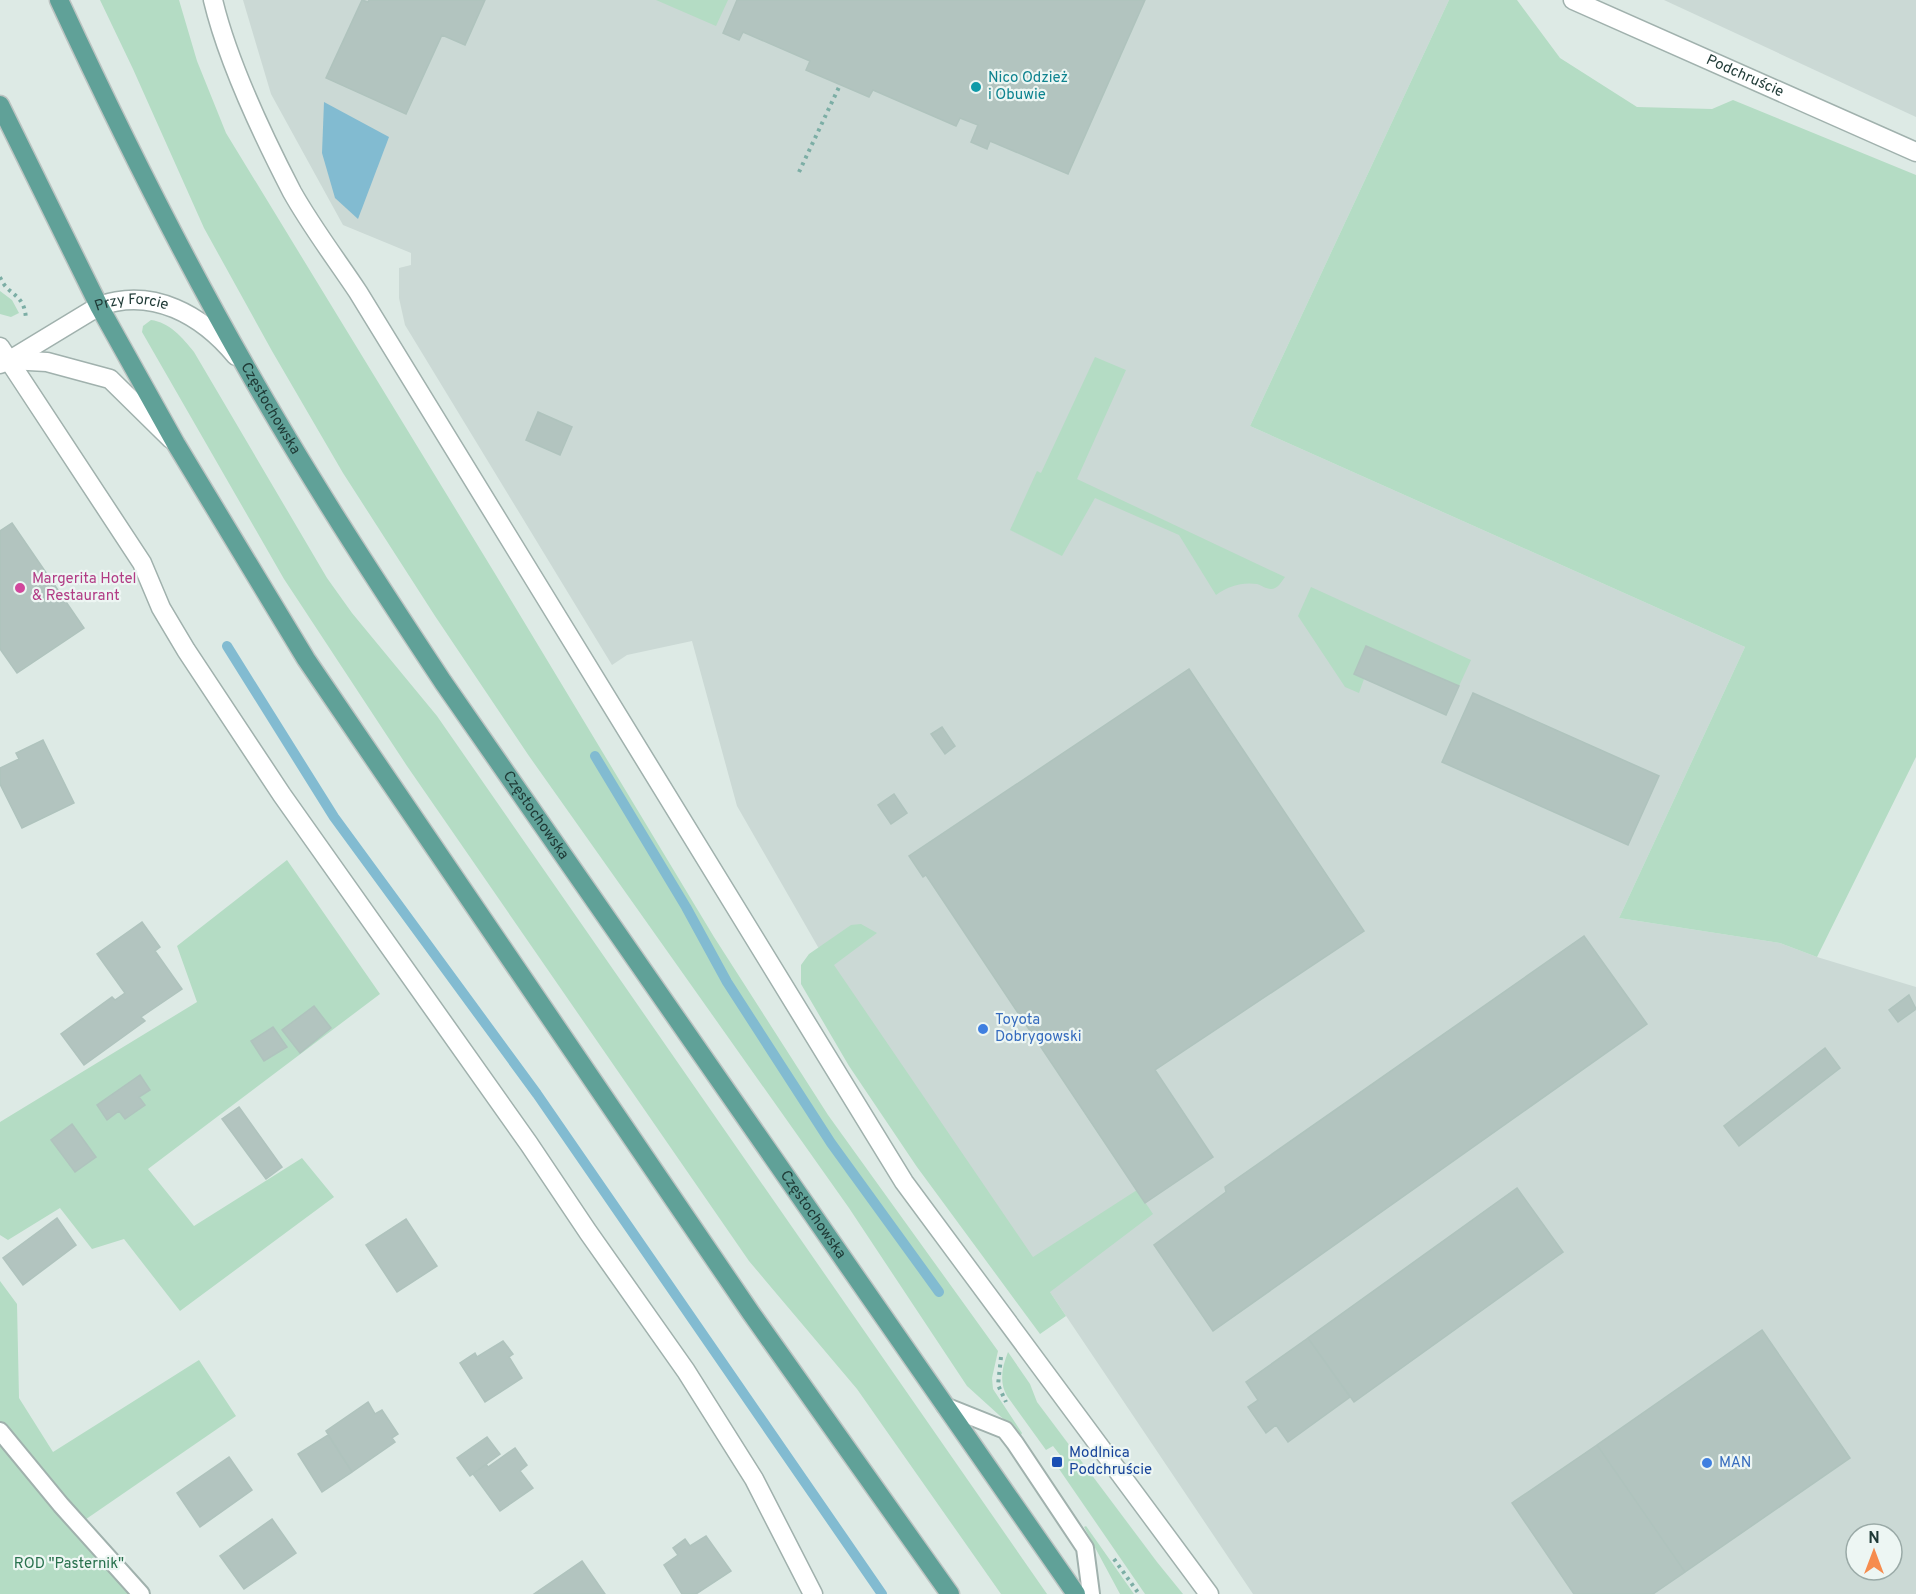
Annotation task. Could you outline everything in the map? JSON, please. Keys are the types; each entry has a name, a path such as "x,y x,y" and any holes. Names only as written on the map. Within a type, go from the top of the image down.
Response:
{"main road":[{"name":"Częstochowska","path":"59,0 139,167 246,368 348,538 443,682 1076,1594"},
{"path":"0,105 99,306 176,444 306,659 751,1313 950,1594"}],"street":[{"path":"213,0 219,23 252,108 293,193 364,302 904,1182 1209,1594"},
{"name":"Podchruście","path":"1573,0 1916,152"},
{"name":"Przy Forcie","path":"3,357 99,306 132,298 181,311 213,332 246,368"},
{"path":"3,357 47,362 110,379 176,444"},
{"path":"3,357 142,563 161,608 186,650 282,795 687,1371 754,1479 813,1594"}],"lane":[{"path":"945,1406 1005,1431 1015,1443 1085,1548 1091,1594"},
{"path":"0,1431 61,1505 141,1594"}],"path":[{"path":"799,172 840,85"},
{"path":"0,277 3,284 21,299 26,309 26,323"}],"shaded area":[{"path":"243,0 1449,0 1250,426 1745,647 1619,918 1780,943 1817,957 1916,987 1916,1594 1253,1594 818,947 737,806 692,641 627,655 612,665 405,325 399,298 399,268 411,265 411,253 343,225 271,94"},
{"path":"1664,0 1916,0 1916,117"}],"green space":[{"path":"100,0 179,0 197,61 226,133 714,937 828,1115 998,1351 992,1378 993,1389 1022,1433 1021,1435 967,1386 849,1208 529,756 343,473 204,228"},
{"path":"656,0 728,0 716,26"},
{"path":"1449,0 1517,0 1560,58 1637,107 1712,109 1733,100 1916,175 1916,757 1817,957 1780,943 1619,918 1745,647 1250,426"},
{"path":"0,291 12,300 19,313 11,317 0,314"},
{"path":"151,320 170,327 194,352 327,578 352,613 437,716 1047,1594 1001,1594 857,1389 749,1261 407,766 284,579 142,332 143,326"},
{"path":"1095,357 1126,370 1077,479 1285,577 1277,587 1271,589 1257,584 1240,584 1216,595 1179,535 1095,498 1062,556 1010,530 1037,471 1041,473"},
{"path":"1311,587 1471,660 1459,686 1367,646 1364,679 1359,693 1345,687 1298,616"},
{"path":"287,860 380,994 148,1169 194,1226 302,1158 334,1197 180,1311 124,1239 92,1249 60,1208 8,1240 0,1235 0,1122 197,1002 177,946","holes":["140,1075 150,1090 139,1097 145,1105 125,1119 119,1111 107,1120","72,1125 75,1172 51,1140"]},
{"path":"861,924 877,933 834,965 1033,1257 1137,1190 1153,1214 1050,1292 1066,1316 1040,1334 917,1167 849,1066 801,984 801,965 809,954 851,925"},
{"name":"ROD \"Pasternik\"","path":"0,1281 17,1304 19,1398 53,1452 199,1360 236,1416 76,1526 137,1594 0,1594"},
{"path":"1008,1352 1030,1384 1037,1402 1183,1594 1145,1594 1057,1466 1064,1460 1053,1446 1046,1450 1007,1396 1002,1374"},
{"path":"1086,1526 1134,1594 1120,1594 1084,1527"}],"water":[{"path":"324,102 389,137 358,219 335,198 322,153"}],"building":[{"path":"362,0 368,2 369,0 485,0 465,45 442,35 406,114 326,78"},
{"name":"Nico Odzież i Obuwie","path":"737,0 1145,0 1068,174 990,141 987,149 971,142 978,125 960,118 956,126 873,90 869,97 806,70 810,61 743,32 739,40 723,33"},
{"path":"538,412 572,427 560,455 526,440"},
{"path":"12,523 84,628 17,673 0,649 0,531"},
{"path":"1366,646 1459,686 1446,715 1354,674"},
{"path":"1189,669 1364,931 1155,1070 1213,1157 1145,1203 926,875 923,877 909,856"},
{"path":"1473,693 1659,776 1628,845 1442,762"},
{"path":"942,727 955,746 945,754 931,734"},
{"path":"43,740 74,803 22,828 0,784 0,768 19,759 16,753"},
{"path":"894,794 907,813 891,824 878,805"},
{"path":"142,922 160,947 155,951 182,989 141,1017 145,1021 84,1065 61,1034 112,997 115,1000 125,993 97,954"},
{"path":"1584,936 1647,1024 1213,1331 1154,1245 1226,1192 1225,1187"},
{"path":"1909,995 1916,1009 1898,1022 1889,1010"},
{"path":"314,1006 331,1028 300,1053 282,1030"},
{"path":"273,1027 287,1047 264,1061 251,1041"},
{"path":"1825,1048 1840,1068 1739,1146 1724,1126"},
{"path":"140,1075 150,1090 139,1097 145,1105 125,1119 119,1111 107,1120 97,1105"},
{"path":"239,1107 282,1167 266,1179 222,1119"},
{"path":"72,1124 96,1157 75,1172 51,1140"},
{"path":"1517,1188 1563,1252 1354,1402 1308,1338"},
{"path":"57,1218 76,1245 23,1285 3,1258"},
{"path":"406,1219 437,1266 397,1292 366,1245"},
{"path":"1762,1330 1850,1458 1685,1572 1597,1445"},
{"path":"1308,1338 1350,1397 1288,1442 1276,1425 1266,1433 1248,1407 1258,1400 1246,1382"},
{"path":"503,1341 513,1354 509,1357 522,1378 485,1402 460,1363 475,1353 477,1357"},
{"path":"368,1402 375,1414 382,1410 398,1434 392,1438 395,1442 352,1472 326,1431"},
{"path":"328,1435 352,1472 322,1492 298,1454"},
{"path":"487,1437 500,1454 470,1476 457,1458"},
{"path":"1597,1445 1685,1572 1653,1594 1574,1594 1512,1503"},
{"path":"515,1448 527,1465 520,1471 533,1488 500,1511 473,1474 486,1464 488,1467"},
{"path":"229,1457 252,1490 200,1527 177,1493"},
{"path":"272,1519 296,1553 244,1589 220,1556"},
{"path":"706,1536 731,1571 696,1594 682,1594 664,1565 678,1555 673,1548 685,1539 690,1546"},
{"path":"582,1561 605,1594 534,1594"}],"waterway":[{"path":"227,646 334,817 537,1094 882,1594"},
{"path":"595,756 686,907 727,982 831,1143 939,1292"}],"place":[{"name":"Nico Odzież i Obuwie","path":"976,87"},
{"name":"Margerita Hotel & Restaurant","path":"20,588"},
{"name":"Toyota Dobrygowski","path":"983,1029"},
{"name":"Modlnica Podchruście","path":"1057,1462"},
{"name":"MAN","path":"1707,1463"}]}
